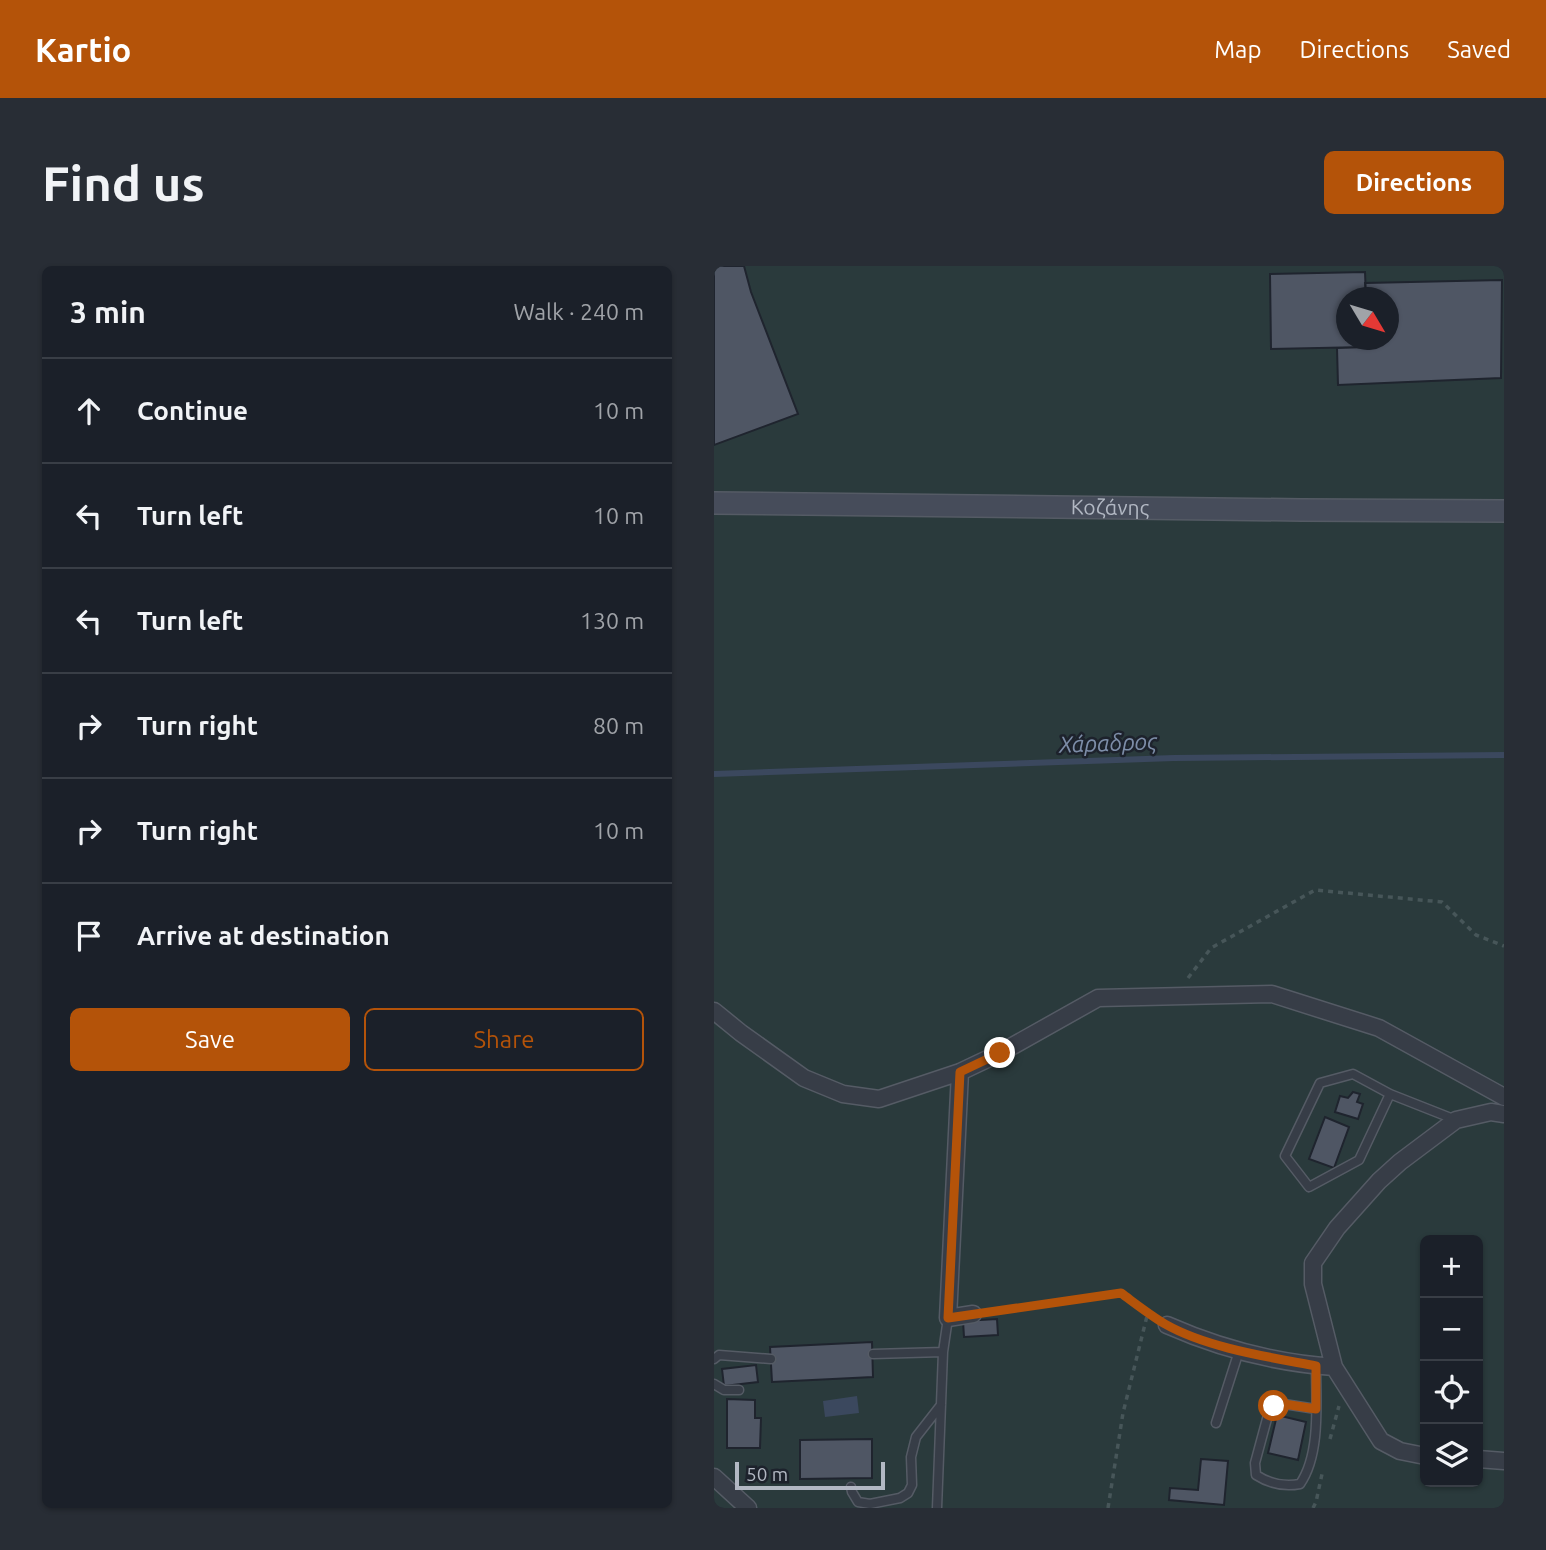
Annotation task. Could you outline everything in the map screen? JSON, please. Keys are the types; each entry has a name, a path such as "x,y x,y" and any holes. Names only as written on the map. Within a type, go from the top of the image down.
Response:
{"street":[{"name":"Κοζάνης","path":"714,503 1504,511"},
{"path":"714,1011 804,1078 844,1094 879,1099 960,1072 1000,1053 1098,998 1272,994 1379,1028 1504,1097"},
{"path":"960,1072 948,1318 973,1314"},
{"path":"1420,1455 1400,1451 1381,1441 1334,1367 1313,1284 1313,1263 1337,1228 1400,1162 1456,1120 1491,1112 1504,1114"},
{"path":"1167,1325 1191,1336 1240,1351 1334,1367"},
{"path":"1483,1459 1504,1461"},
{"path":"714,1477 748,1508"}],"lane":[{"path":"1390,1094 1359,1160 1309,1187 1285,1156 1320,1083 1353,1073 1390,1094 1456,1120"},
{"path":"937,1508 943,1352 948,1318"},
{"path":"1216,1423 1240,1351"},
{"path":"873,1354 943,1352"},
{"path":"714,1359 719,1355 771,1359"},
{"path":"1316,1366 1316,1409 1316,1434 1306,1475 1300,1484 1289,1486 1266,1482 1256,1475 1255,1463 1268,1415 1274,1406 1284,1404 1316,1409"},
{"path":"714,1384 724,1391 739,1390"},
{"path":"852,1487 858,1502 870,1504 900,1498 908,1493 912,1485 911,1457 916,1437 942,1405"}],"path":[{"path":"1174,996 1211,948 1315,890 1442,902 1476,935 1504,946"},
{"path":"973,1314 1121,1293 1167,1325"},
{"path":"1108,1508 1123,1413 1148,1312"}],"shaded area":[{"path":"714,266 1504,266 1504,1508 714,1508"}],"water":[{"path":"857,1396 859,1413 825,1417 823,1401"}],"building":[{"path":"714,266 744,266 751,292 798,414 714,445"},
{"path":"1365,272 1366,287 1336,287 1336,348 1271,349 1270,274"},
{"path":"1502,280 1501,378 1338,385 1337,350 1399,350 1399,287 1365,287 1365,283"},
{"path":"1353,1092 1360,1094 1357,1102 1363,1104 1358,1119 1335,1112 1340,1096 1348,1098"},
{"path":"1325,1117 1349,1127 1334,1168 1309,1159"},
{"path":"997,1319 998,1335 964,1337 963,1321"},
{"path":"872,1342 873,1377 772,1382 770,1347"},
{"path":"756,1365 758,1382 724,1386 722,1369"},
{"path":"727,1399 755,1400 755,1418 761,1418 760,1448 727,1448"},
{"path":"1277,1415 1306,1422 1298,1460 1268,1453"},
{"path":"872,1439 872,1478 800,1479 800,1440"},
{"path":"1201,1459 1228,1461 1224,1505 1169,1500 1170,1488 1198,1490"}],"waterway":[{"name":"Χάραδρος","path":"714,774 1174,758 1504,755"}],"route":[{"path":"1000,1053 960,1072 948,1318 1121,1293 1167,1325 1191,1336 1240,1351 1316,1366 1316,1409 1284,1404 1274,1406"}]}
